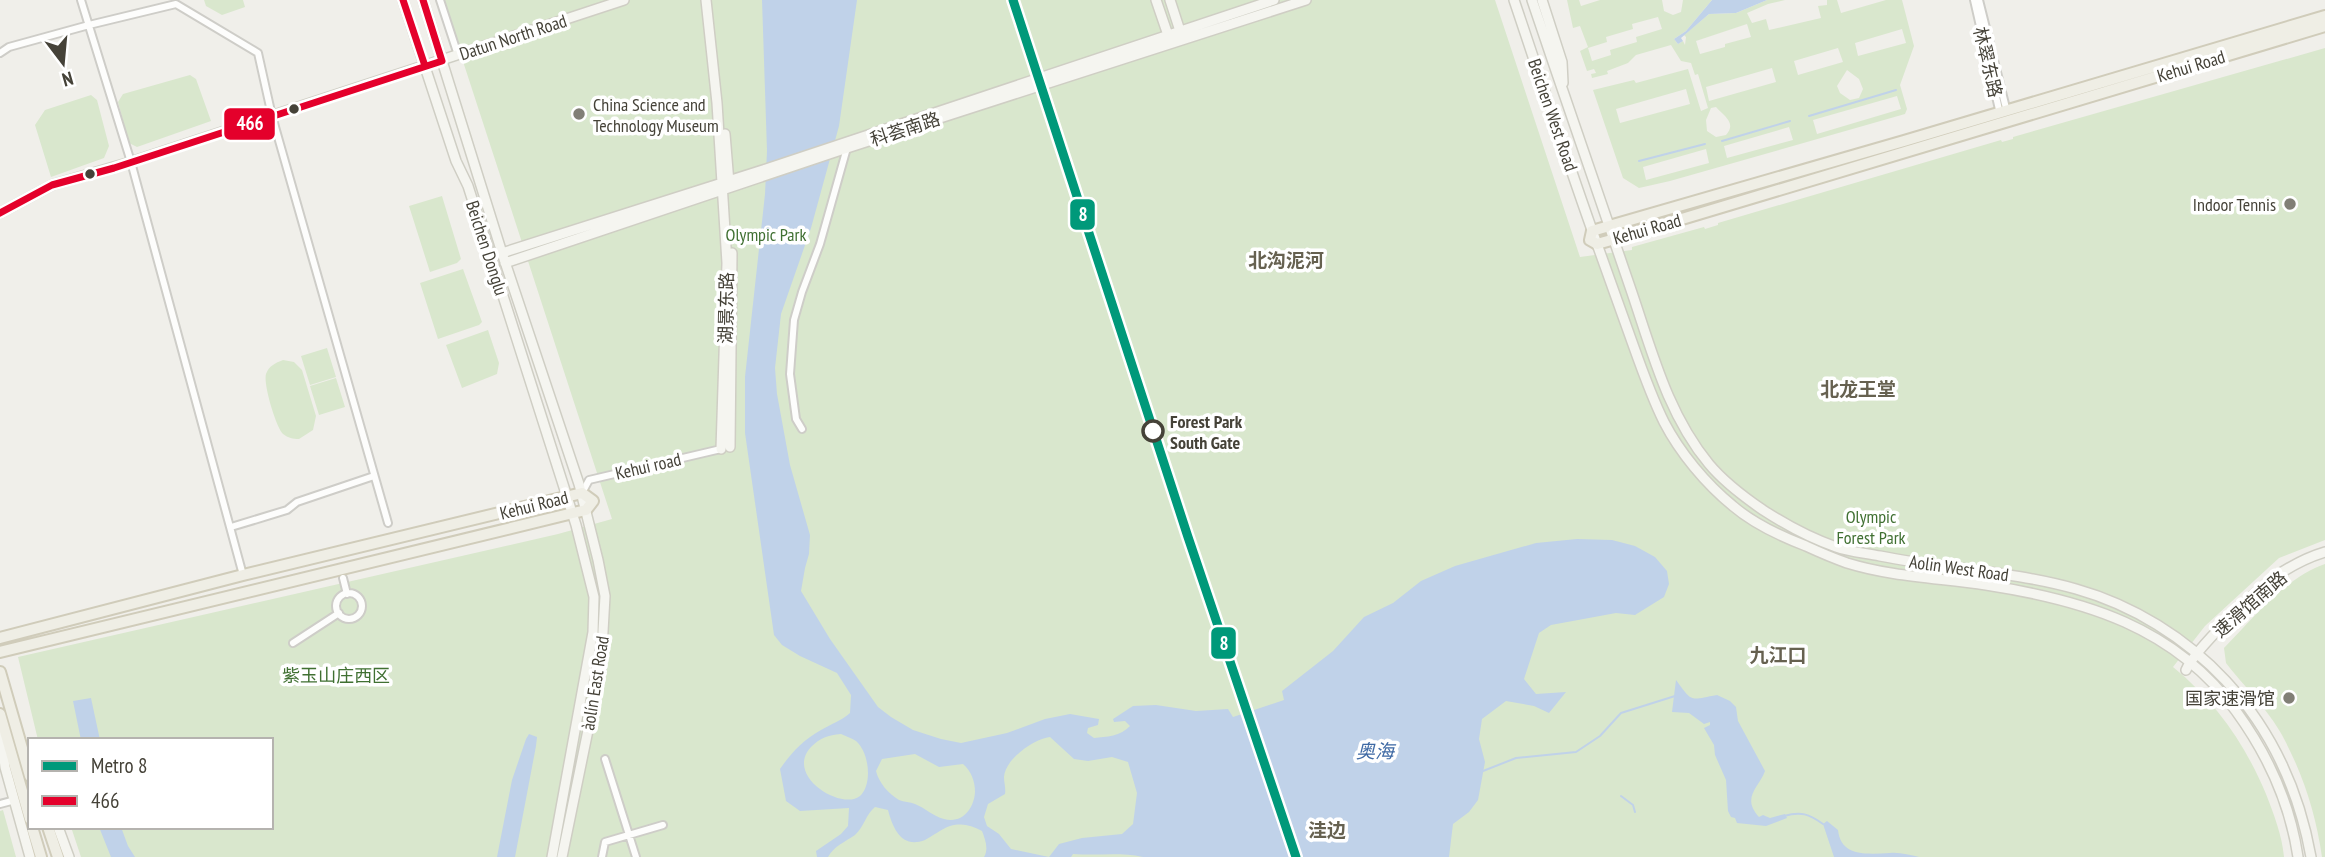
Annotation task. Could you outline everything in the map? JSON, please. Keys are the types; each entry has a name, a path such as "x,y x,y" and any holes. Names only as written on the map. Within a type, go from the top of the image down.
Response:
{"main road":[{"name":"Beichen Donglu","path":"403,0 456,160 468,186 573,513"},
{"name":"Beichen Donglu","path":"423,0 505,263 582,493"},
{"name":"Datun North Road","path":"0,213 52,185 131,162 624,0"},
{"name":"湖景东路","path":"705,0 733,266 726,448"},
{"name":"湖景东路","path":"711,0 720,73 726,185"},
{"path":"1156,0 1169,39"},
{"path":"1170,0 1182,35"},
{"name":"科荟南路","path":"1182,35 1274,0"},
{"name":"科荟南路","path":"502,253 767,172 1169,39 1306,0"},
{"name":"Beichen West Road","path":"1514,0 1592,231"},
{"name":"Beichen West Road","path":"1532,0 1608,226"},
{"path":"1542,0 1562,62 1563,92"},
{"name":"Kehui Road","path":"2325,16 2004,117 1613,240 1597,244 1590,240 1592,231 1608,226 2004,117 2325,26"},
{"name":"科荟南路","path":"835,148 846,148 1169,39"},
{"name":"科荟南路","path":"505,263 726,185"},
{"name":"Aolin West Road","path":"1608,226 1666,394 1709,465 1742,496 1787,526 1838,548 2075,589 2103,598 2175,636 2213,667 2246,704 2275,747 2295,791 2311,857"},
{"name":"Aolin West Road","path":"1597,244 1665,424 1697,470 1734,507 1779,535 1849,563 1914,577 1985,585 2066,600 2102,611 2132,625 2188,666 2230,703 2260,746 2285,801 2298,857"},
{"name":"Kehui Road","path":"0,652 586,510 593,501 582,493 1,636"},
{"name":"àolín East Road","path":"562,857 601,667 604,634 605,596 586,510"},
{"name":"àolín East Road","path":"552,857 593,632 594,597 573,513"},
{"name":"速滑馆南路","path":"2188,666 2196,653 2275,577 2311,556 2325,552"},
{"path":"0,672 28,770"},
{"path":"0,714 28,812"},
{"path":"12,718 28,752"},
{"path":"0,720 5,768 30,857"},
{"path":"33,829 41,857"},
{"path":"49,829 58,857"},
{"path":"59,829 69,857"}],"street":[{"path":"81,0 131,162 243,575"},
{"path":"440,0 458,55"},
{"name":"林翠东路","path":"1973,0 2004,117"},
{"name":"林翠东路","path":"1979,0 2004,117"},
{"path":"0,53 9,47 89,24 176,4 258,52 272,116 387,523"},
{"path":"802,429 796,419 790,374 794,320 820,244 846,148"},
{"name":"Kehui road","path":"582,493 589,480 726,448"},
{"path":"230,527 287,510 297,502 374,476"},
{"path":"343,578 347,594"},
{"path":"347,594 353,594 360,599 362,611 352,619 343,618 339,613 336,608 338,600 347,594"},
{"path":"293,643 339,613"},
{"path":"605,759 636,857"},
{"path":"0,804 15,800"},
{"path":"602,857 605,842 663,825"}],"green space":[{"path":"204,0 243,0 245,7 222,15 206,6"},
{"name":"Olympic Forest Park","path":"443,0 1495,0 1580,257 1632,250 1632,247 1704,227 1705,229 2001,140 2013,139 2325,48 2325,540 2279,558 2205,626 2173,667 2216,709 2249,758 2275,817 2284,857 81,857 72,829 273,829 273,738 38,738 18,657 558,534 612,519"},
{"path":"1567,0 1579,0 1581,6 1600,0 1662,0 1664,11 1673,15 1681,12 1683,0 1712,0 1686,31 1674,39 1678,44 1683,41 1685,45 1684,35 1709,14 1736,13 1767,0 1785,0 1747,13 1752,23 1766,19 1769,30 1821,18 1818,6 1827,5 1827,0 1837,0 1841,13 1886,0 1902,0 1914,46 1900,85 1907,109 1905,114 1639,188 1623,178 1593,90 1634,80 1636,83 1688,69 1701,111 1708,108 1698,74 1695,75 1691,63 1681,61 1671,45 1636,55 1628,63 1607,71 1608,74 1592,78 1591,74 1596,73 1594,69 1587,71 1580,51 1588,47 1580,26 1573,28","holes":["1658,17 1662,29 1636,37 1637,42 1610,50 1611,55 1592,61 1588,48 1607,42 1606,37 1633,29 1632,24","1747,24 1751,37 1700,54 1696,41","1902,29 1906,43 1858,56 1855,43","1838,48 1843,62 1798,75 1794,61","1772,68 1776,82 1709,101 1706,87","1847,70 1859,79 1863,89 1859,98 1850,100 1840,93 1837,86","1686,89 1690,104 1620,123 1616,109","1897,96 1901,109 1817,134 1813,120","1716,107 1730,123 1729,131 1726,135 1716,137 1707,131 1706,120 1711,108","1789,127 1793,140 1727,158 1724,146","1706,149 1709,163 1646,180 1643,167"]},
{"path":"190,75 196,79 211,121 137,147 129,143 118,102 123,94"},
{"path":"91,95 97,100 109,146 104,158 51,177 35,125 45,110"},
{"path":"442,196 461,259 457,263 430,272 409,206"},
{"path":"463,269 482,322 438,339 420,283"},
{"path":"488,330 499,363 497,374 462,388 446,345"},
{"path":"327,348 336,377 310,385 301,356"},
{"path":"283,360 294,362 302,370 316,416 313,430 299,439 287,436 280,430 266,387 267,371"},
{"path":"336,378 345,407 319,415 310,386"},
{"name":"国家速滑馆","path":"2325,564 2325,857 2322,857 2308,794 2290,750 2270,717 2226,663 2224,648 2282,589"},
{"path":"3,810 16,857 0,857 0,811"}],"water":[{"name":"奥海","path":"762,0 857,0 839,126 811,228 781,314 775,368 790,465 810,535 801,591 830,639 878,707 913,730 961,743 1007,733 1045,719 1070,714 1099,719 1098,725 1088,728 1087,733 1094,738 1122,732 1130,726 1125,721 1114,722 1113,719 1133,706 1156,705 1196,711 1228,709 1233,717 1284,700 1282,691 1333,651 1364,617 1393,603 1421,581 1455,566 1536,543 1577,539 1612,540 1635,546 1655,557 1667,571 1669,584 1664,597 1635,615 1616,613 1551,625 1539,633 1524,679 1536,694 1566,692 1549,713 1534,706 1506,701 1482,719 1479,739 1485,762 1478,800 1469,812 1453,824 1449,857 1143,857 1073,854 1071,857 1049,857 984,857 986,844 982,831 978,829 954,825 925,840 910,842 896,830 888,810 875,807 855,835 828,857 817,857 816,851 848,826 849,808 800,811 786,801 780,769 793,752 809,738 850,713 851,695 837,673 800,656 782,645 774,635 745,433 745,377 765,194 767,151","holes":["841,734 860,746 868,768 864,791 852,799 829,795 810,779 805,769 805,758 811,747 824,738","1050,737 1074,759 1088,761 1112,757 1128,762 1137,793 1133,824 1122,834 1082,838 1059,844 1049,857 1011,849 999,834 987,826 984,817 988,804 1005,794 1006,770 1021,751","915,754 939,767 963,764 974,784 972,804 966,814 950,820 940,818 915,804 899,800 884,787 877,775 876,771 882,759"]},
{"path":"1712,0 1767,0 1736,13 1709,14 1681,38 1683,41 1678,44 1674,39 1686,31"},
{"path":"1676,680 1692,698 1717,695 1736,707 1738,721 1765,771 1751,798 1754,810 1759,817 1763,815 1770,818 1785,814 1787,818 1766,826 1737,823 1735,818 1731,817 1728,811 1726,780 1715,755 1714,745 1704,728 1710,725 1710,722 1704,724 1689,713 1672,712"},
{"path":"91,698 100,738 81,738 73,701"},
{"path":"529,734 537,737 536,746 515,857 497,857 512,780"},
{"path":"1827,821 1838,830 1844,845 1856,852 1897,853 1919,857 1834,857 1823,824"},
{"path":"100,829 122,829 135,857 111,857"}],"waterway":[{"path":"1809,116 1896,90"},
{"path":"1722,141 1790,121"},
{"path":"1639,161 1705,144"},
{"path":"1483,771 1516,758 1576,752 1600,736 1621,713 1675,696"},
{"path":"1621,796 1633,805 1635,812"},
{"path":"1784,816 1805,814 1823,824"}],"metro line":[{"name":"8","path":"1013,0 1188,537 1296,857"}],"transit line":[{"name":"466","path":"403,0 425,66"},
{"name":"466","path":"0,213 52,185 114,168 442,61 423,0"}],"place":[{"name":"China Science and Technology Museum","path":"579,114"},
{"name":"Indoor Tennis","path":"2290,204"},
{"name":"Forest Park South Gate","path":"1153,431"},
{"name":"国家速滑馆","path":"2289,698"}],"district":[{"name":"北沟泥河","path":"1286,260"},
{"name":"北龙王堂","path":"1858,389"},
{"name":"九江口","path":"1778,655"},
{"name":"洼边","path":"1327,830"}],"park label":[{"name":"Olympic Park","path":"766,234"},
{"name":"紫玉山庄西区","path":"336,675"}]}
